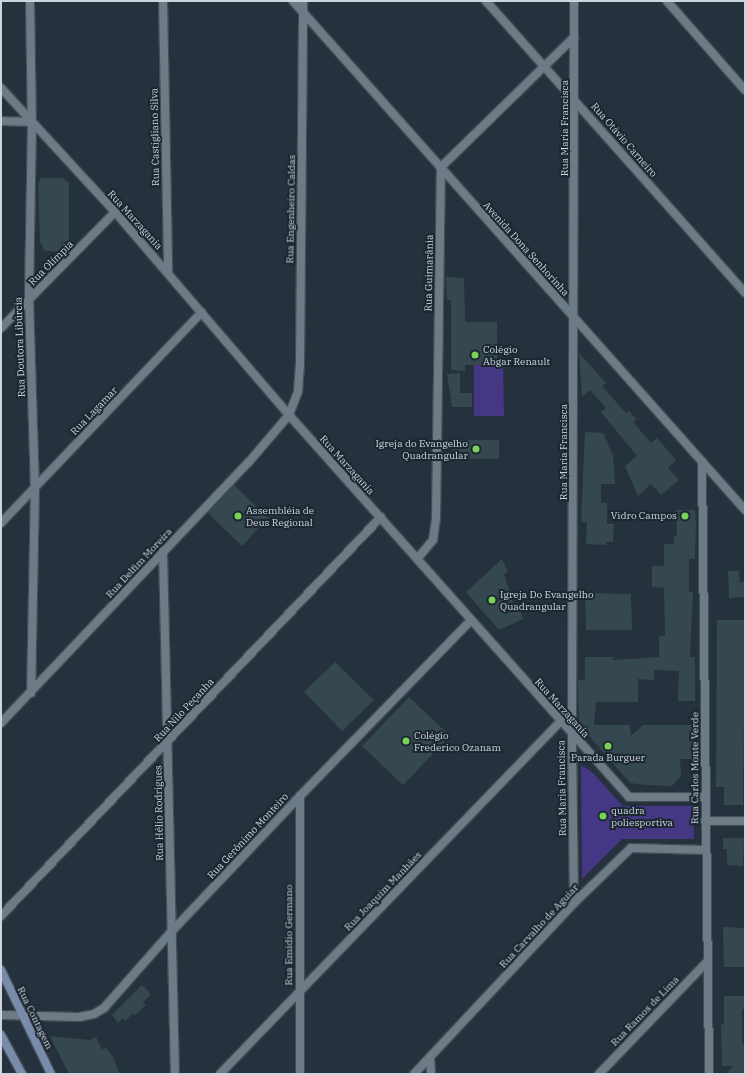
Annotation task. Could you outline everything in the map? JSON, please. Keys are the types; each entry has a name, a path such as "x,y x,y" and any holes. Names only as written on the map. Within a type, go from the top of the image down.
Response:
{"street":[{"name":"Rua Doutora Libúrcia","path":"30,1 32,122 29,299 35,488 31,693"},
{"name":"Rua Castigliano Silva","path":"163,1 168,272"},
{"name":"Avenida Dona Senhorinha","path":"293,1 745,510"},
{"name":"Rua Engenheiro Caldas","path":"289,415 298,392 300,364 303,1"},
{"name":"Rua Otávio Carneiro","path":"486,1 745,293"},
{"name":"Rua Maria Francisca","path":"574,1 575,100 572,734 574,903"},
{"path":"667,1 745,90"},
{"path":"441,167 574,37"},
{"name":"Rua Marzagania","path":"1,88 115,212 289,415 381,517 470,621 629,797 705,797"},
{"path":"1,121 32,122"},
{"name":"Rua Guimarânia","path":"417,559 433,540 436,519 441,167"},
{"name":"Rua Olímpia","path":"1,328 115,212"},
{"name":"Rua Lagamar","path":"1,523 202,312"},
{"name":"Rua Delfim Moreira","path":"1,723 248,463 289,415"},
{"name":"Rua Carlos Monte Verde","path":"702,462 706,963 709,1074"},
{"name":"Rua Nilo Peçanha","path":"1,916 381,517"},
{"name":"Rua Hélio Rodrigues","path":"163,551 175,1074"},
{"name":"Rua Gerônimo Monteiro","path":"1,1015 22,1014 79,1017 94,1014 104,1008 171,932 300,796 470,621"},
{"name":"Rua Joaquim Manhães","path":"220,1074 561,721"},
{"name":"Rua Emídio Germano","path":"300,796 298,994 300,1074"},
{"path":"705,821 745,821"},
{"name":"Rua Carvalho de Aguiar","path":"414,1074 574,903 631,848 705,850"},
{"name":"Rua Ramos de Lima","path":"599,1074 706,963"},
{"name":"Rua Contagem","path":"1,970 3,980 22,1014 51,1074"},
{"path":"1,1035 22,1074"},
{"path":"430,1058 431,1074"}],"shaded area":[{"path":"474,365 503,365 504,416 474,416"},
{"path":"581,765 592,772 623,806 693,806 694,839 622,839 582,879"}],"building":[{"path":"41,178 62,178 69,183 69,245 61,252 45,251 40,242 38,183"},
{"path":"446,277 464,278 465,322 497,322 497,365 465,365 465,371 451,370 451,300 447,300"},
{"path":"579,353 606,383 602,386 626,413 629,411 636,419 633,422 651,443 657,438 676,460 668,468 679,480 661,495 651,484 638,496 625,466 637,456 601,412 606,408 590,390 582,397"},
{"path":"460,373 460,393 472,393 472,407 452,407 447,374"},
{"path":"585,432 603,433 613,455 615,484 601,484 601,503 607,503 607,524 614,524 613,542 606,542 606,545 586,544 587,522 581,522"},
{"name":"Igreja do Evangelho Quadrangular","path":"453,440 499,440 499,459 453,458"},
{"name":"Assembléia de Deus Regional","path":"234,485 268,518 242,546 208,513"},
{"path":"676,510 695,510 695,559 689,559 689,592 693,592 690,657 695,657 695,701 678,701 679,671 654,670 654,680 638,679 638,702 596,702 594,725 630,725 631,736 643,725 695,725 695,753 693,759 680,759 681,776 672,786 630,783 579,724 578,680 585,680 585,657 613,657 613,660 659,657 659,636 665,636 664,588 652,587 652,566 664,566 664,544 674,544 674,536 677,536"},
{"name":"Igreja Do Evangelho Quadrangular","path":"502,559 508,572 504,574 515,609 520,608 523,619 499,630 466,592"},
{"path":"728,571 739,571 740,582 744,582 745,597 729,598"},
{"path":"585,593 631,594 632,630 586,630"},
{"path":"717,620 745,620 743,805 724,805 724,787 716,787"},
{"path":"335,662 374,700 342,731 304,692"},
{"name":"Colégio Frederico Ozanam","path":"409,697 450,736 403,785 362,746"},
{"path":"723,838 744,838 743,866 727,865 727,849 723,849"},
{"path":"723,927 745,928 745,967 724,967"},
{"path":"142,985 151,994 143,1002 146,1005 135,1015 133,1013 125,1021 123,1018 118,1023 112,1015"},
{"path":"724,996 745,996 745,1009 742,1009 742,1044 745,1044 745,1074 726,1074 733,1066 722,1066 721,1024 724,1024"},
{"path":"50,1036 89,1040 96,1037 102,1050 106,1048 112,1055 120,1074 69,1074"}],"place":[{"name":"Colégio Abgar Renault","path":"475,355"},
{"name":"Igreja do Evangelho Quadrangular","path":"476,449"},
{"name":"Assembléia de Deus Regional","path":"238,516"},
{"name":"Vidro Campos","path":"685,516"},
{"name":"Igreja Do Evangelho Quadrangular","path":"492,600"},
{"name":"Colégio Frederico Ozanam","path":"406,741"},
{"name":"Parada Burguer","path":"608,746"},
{"name":"quadra poliesportiva","path":"603,816"}]}
